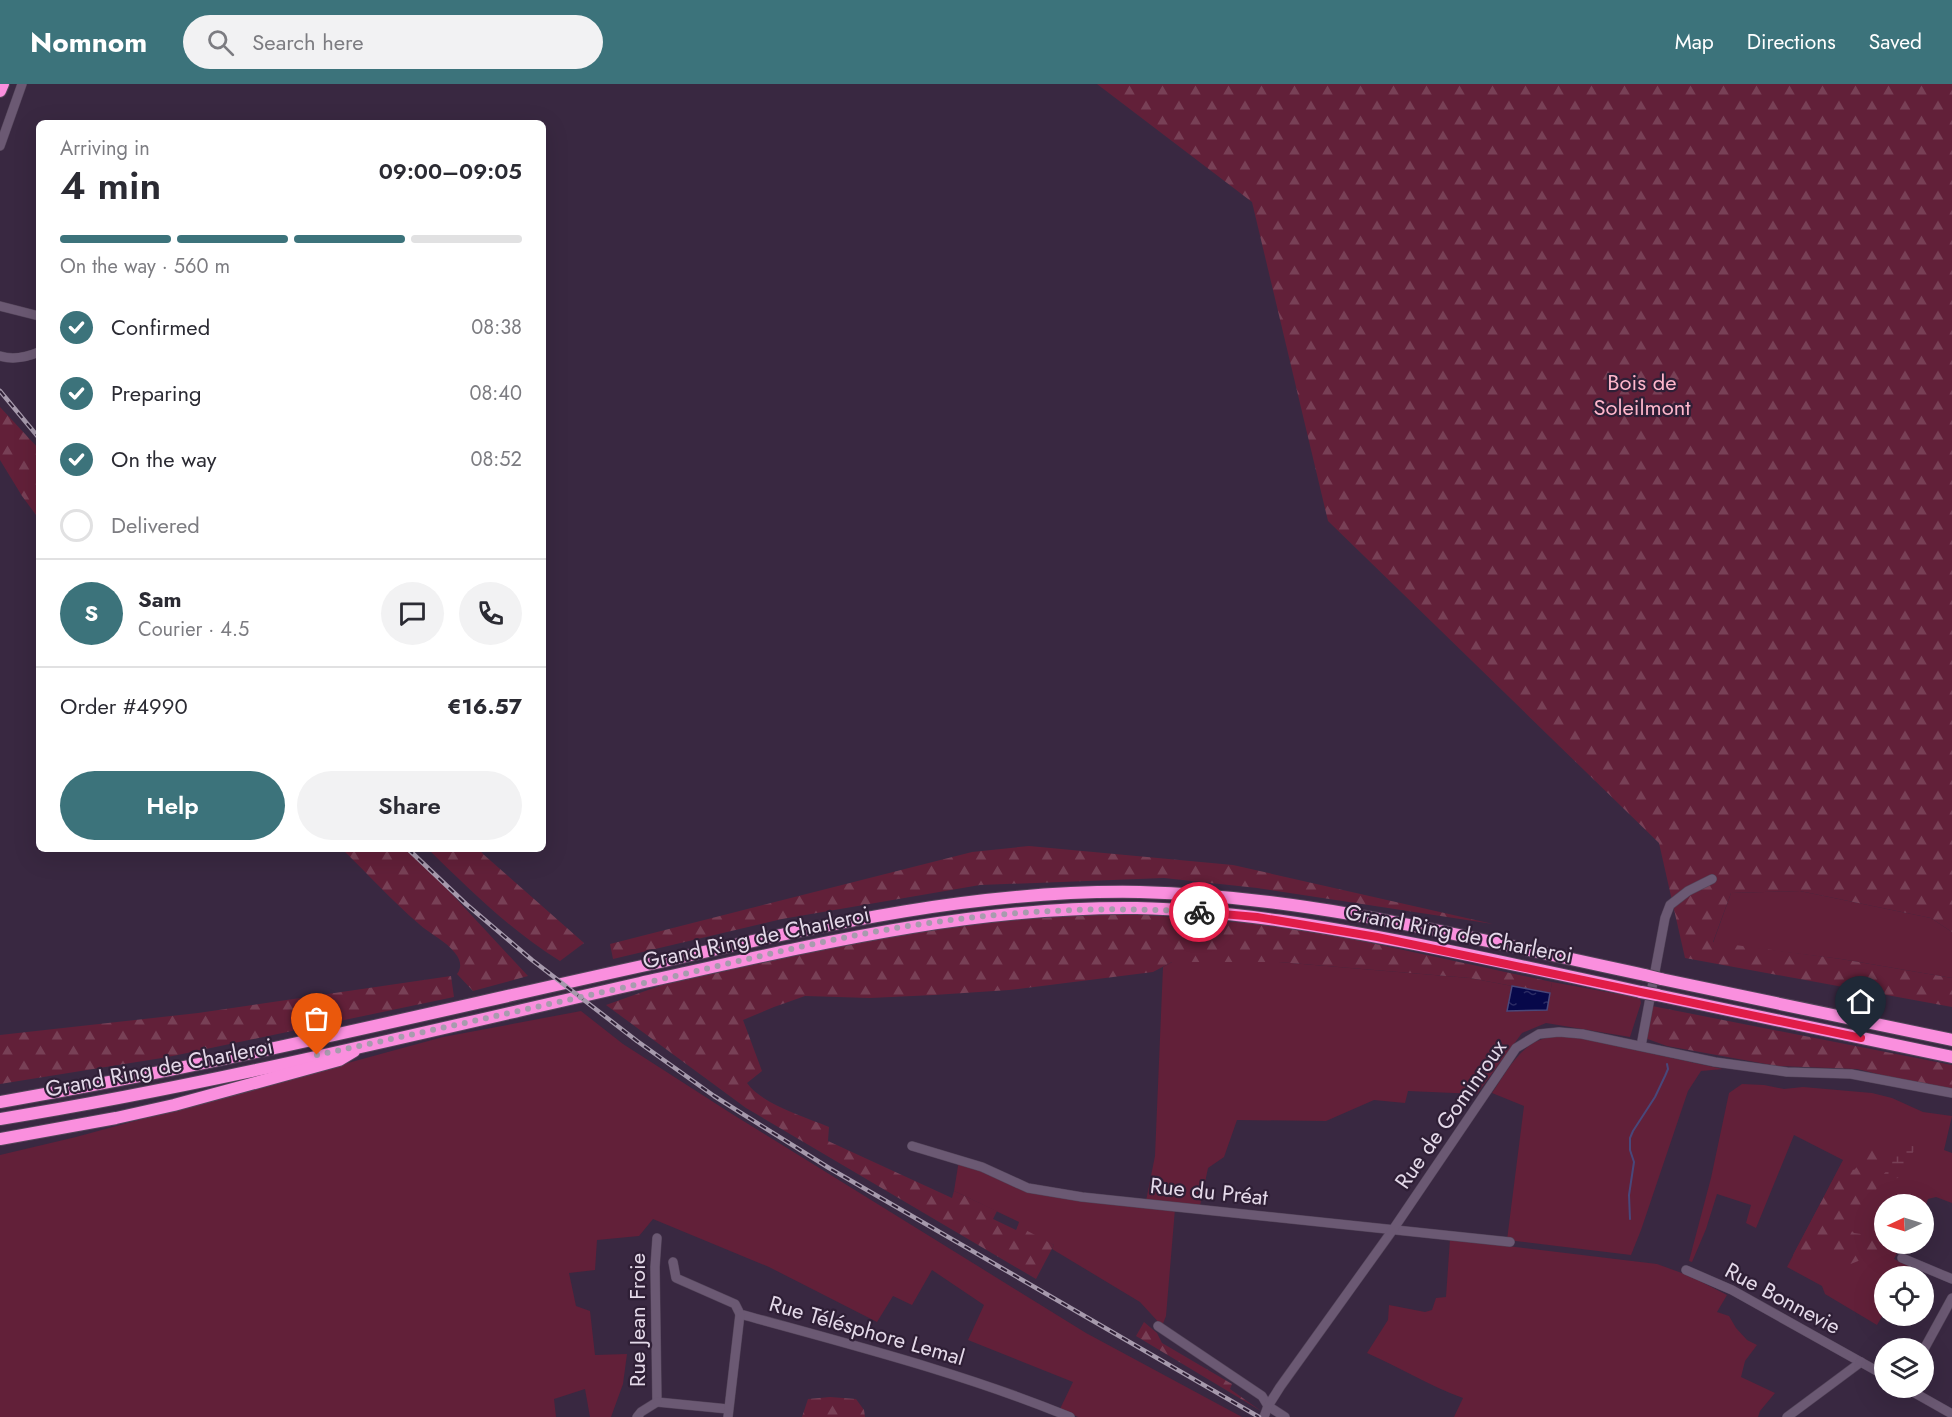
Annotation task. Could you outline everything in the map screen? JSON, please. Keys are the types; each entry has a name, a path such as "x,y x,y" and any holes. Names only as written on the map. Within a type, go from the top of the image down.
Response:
{"highway":[{"path":"0,91 3,84"},
{"name":"Grand Ring de Charleroi","path":"0,1102 221,1060 836,923 958,902 1138,892 1259,901 1381,920 1952,1040"},
{"name":"Grand Ring de Charleroi","path":"0,1119 101,1101 362,1046 838,939 958,919 1137,908 1257,917 1377,937 1952,1057"},
{"path":"0,1139 116,1118 221,1094 339,1060 362,1046"}],"street":[{"path":"0,146 22,84"},
{"path":"0,306 36,315"},
{"path":"0,356 11,358 36,353"},
{"path":"1641,1046 1665,918 1670,905 1688,891 1712,879"},
{"name":"Rue de Gominroux","path":"1264,1417 1280,1387 1392,1231 1516,1048 1539,1034 1559,1032 1582,1034 1715,1062 1787,1072 1851,1074 1952,1093"},
{"name":"Rue du Préat","path":"912,1146 982,1167 1028,1188 1082,1197 1510,1242"},
{"name":"Rue Jean Froie","path":"657,1238 655,1267 657,1402"},
{"path":"1902,1258 1952,1280"},
{"name":"Rue Télésphore Lemal","path":"673,1262 676,1278 735,1304 740,1314 946,1371 1070,1417"},
{"name":"Rue Bonnevie","path":"1686,1269 1732,1290 1874,1369"},
{"path":"1930,1338 1952,1298"},
{"name":"Rue Jean Froie","path":"637,1417 640,1412 657,1402 728,1413 740,1314"},
{"path":"1158,1326 1262,1396 1268,1406 1285,1417"},
{"path":"1787,1417 1861,1362"},
{"path":"1924,1398 1952,1414"}],"green space":[{"name":"Bois de Soleilmont","path":"1097,84 1952,84 1952,932 1931,918 1800,891 1731,893 1713,942 1841,959 1952,978 1952,1007 1685,958 1659,843 1328,521 1252,202"},
{"path":"0,407 36,446 36,515 22,496 0,460"},
{"path":"1029,846 1233,865 1493,924 1257,888 1164,878 980,885 782,919 613,959 610,944 972,852"},
{"path":"345,852 413,852 528,976 473,991 457,974 460,961 451,949 423,928"},
{"path":"431,852 481,852 584,943 560,961 524,936"},
{"path":"1800,891 1931,918 1952,932 1952,978 1841,959 1713,943 1731,893"},
{"path":"1123,913 1297,927 1552,982 1550,993 1470,978 1279,962 1172,962 1153,972 1009,990 870,998 805,996 743,1020 762,1071 747,1083 754,1091 773,1104 829,1127 828,1141 952,1198 954,1191 997,1211 993,1219 1016,1230 1018,1226 1054,1245 1036,1279 746,1108 606,1005 662,985 958,919"},
{"path":"1172,962 1279,962 1470,978 1550,993 1552,982 1640,998 1641,1003 1630,1037 1546,1023 1522,1033 1477,1094 1408,1091 1405,1103 1374,1100 1326,1121 1237,1120 1224,1157 1208,1168 1200,1206 1146,1201 1155,1156 1163,967"},
{"path":"451,976 454,997 168,1057 0,1084 0,1035 198,1013"},
{"path":"1652,1006 1952,1065 1952,1092 1857,1069 1777,1066 1667,1046 1642,1037"},
{"path":"581,1011 623,1044 732,1114 1086,1333 1242,1417 1078,1417 1060,1409 1073,1382 968,1340 984,1305 932,1270 912,1305 893,1296 877,1322 769,1267 653,1219 639,1236 597,1240 595,1270 569,1273 576,1306 590,1311 595,1355 627,1354 623,1384 611,1417 590,1417 585,1389 554,1399 556,1417 0,1417 0,1155 76,1137 443,1037"},
{"path":"1570,1036 1723,1069 1701,1071 1688,1091 1631,1255 1507,1240 1524,1106 1492,1093 1514,1060 1529,1046 1546,1038"},
{"path":"1742,1084 1784,1089 1803,1087 1872,1093 1892,1098 1923,1112 1952,1116 1944,1150 1952,1153 1952,1203 1934,1198 1934,1194 1874,1194 1874,1254 1896,1254 1894,1259 1909,1266 1874,1266 1874,1323 1825,1294 1822,1286 1787,1267 1843,1160 1794,1135 1756,1228 1746,1223 1751,1205 1717,1194 1706,1229 1692,1262 1689,1261 1711,1178 1729,1093"},
{"path":"1905,1143 1915,1147 1910,1160 1902,1177 1889,1180 1883,1175 1892,1164 1895,1147"},
{"path":"1873,1144 1887,1148 1878,1186 1867,1207 1854,1209 1843,1222 1854,1233 1874,1236 1874,1254 1876,1254 1843,1267 1836,1261 1832,1247 1825,1246 1816,1266 1793,1255 1842,1163 1854,1170"},
{"path":"959,1160 1033,1191 1175,1209 1166,1316 1162,1326 1140,1302 1052,1249 1054,1245 1017,1228 1019,1222 954,1191"},
{"path":"1450,1239 1657,1264 1690,1276 1727,1295 1717,1312 1729,1316 1747,1340 1757,1345 1745,1361 1741,1377 1775,1393 1760,1411 1758,1417 1454,1417 1463,1398 1367,1353 1388,1320 1389,1305 1425,1312 1432,1310 1436,1298 1446,1297"},
{"path":"1144,1322 1157,1333 1162,1343 1232,1384 1230,1389 1261,1411 1136,1336"},
{"path":"830,1397 856,1399 864,1410 865,1417 802,1417 808,1399"}],"water":[{"path":"1512,986 1550,993 1547,1010 1507,1011"}],"waterway":[{"path":"1630,1219 1629,1195 1634,1162 1630,1150 1630,1138 1655,1097 1668,1069 1667,1064"}],"railway":[{"path":"0,391 36,434"},
{"path":"411,852 466,904 532,960 637,1041 714,1096 829,1168 1259,1417"}],"way so far":[{"path":"317,1055 838,939 900,928 1017,913 1137,908 1199,912"}],"route":[{"path":"1199,912 1257,917 1377,937 1861,1038"}]}
